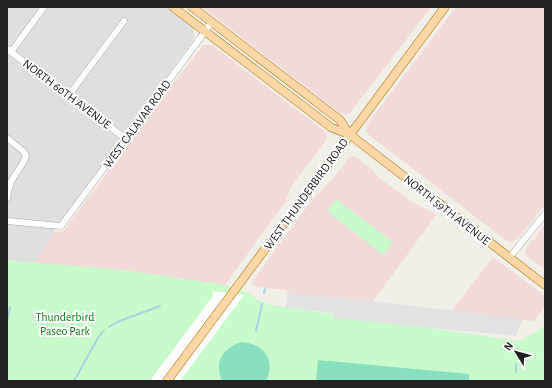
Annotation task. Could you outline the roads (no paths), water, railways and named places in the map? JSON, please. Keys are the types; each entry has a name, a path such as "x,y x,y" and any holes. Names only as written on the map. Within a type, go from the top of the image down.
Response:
{"main road":[{"name":"NORTH 59TH AVENUE","path":"174,7 332,128 349,134 545,285"},
{"name":"NORTH 59TH AVENUE","path":"192,7 340,120 349,134"},
{"name":"WEST THUNDERBIRD ROAD","path":"167,381 349,134 445,7"},
{"path":"254,69 265,72 279,80 285,78"}],"street":[{"path":"9,50 44,7"},
{"path":"69,95 124,21"},
{"name":"WEST CALAVAR ROAD","path":"7,221 61,226 212,22"},
{"name":"NORTH 60TH AVENUE","path":"9,50 126,139"},
{"path":"7,138 23,150 26,156 10,182 7,198"},
{"path":"509,258 545,214"}],"waterway":[{"path":"264,293 265,289"},
{"path":"256,331 262,304"},
{"path":"109,327 117,322 160,306"},
{"path":"7,322 10,307"},
{"path":"74,381 104,330"},
{"path":"516,364 516,372"}],"park label":[{"name":"Thunderbird Paseo Park","path":"65,324"}]}
